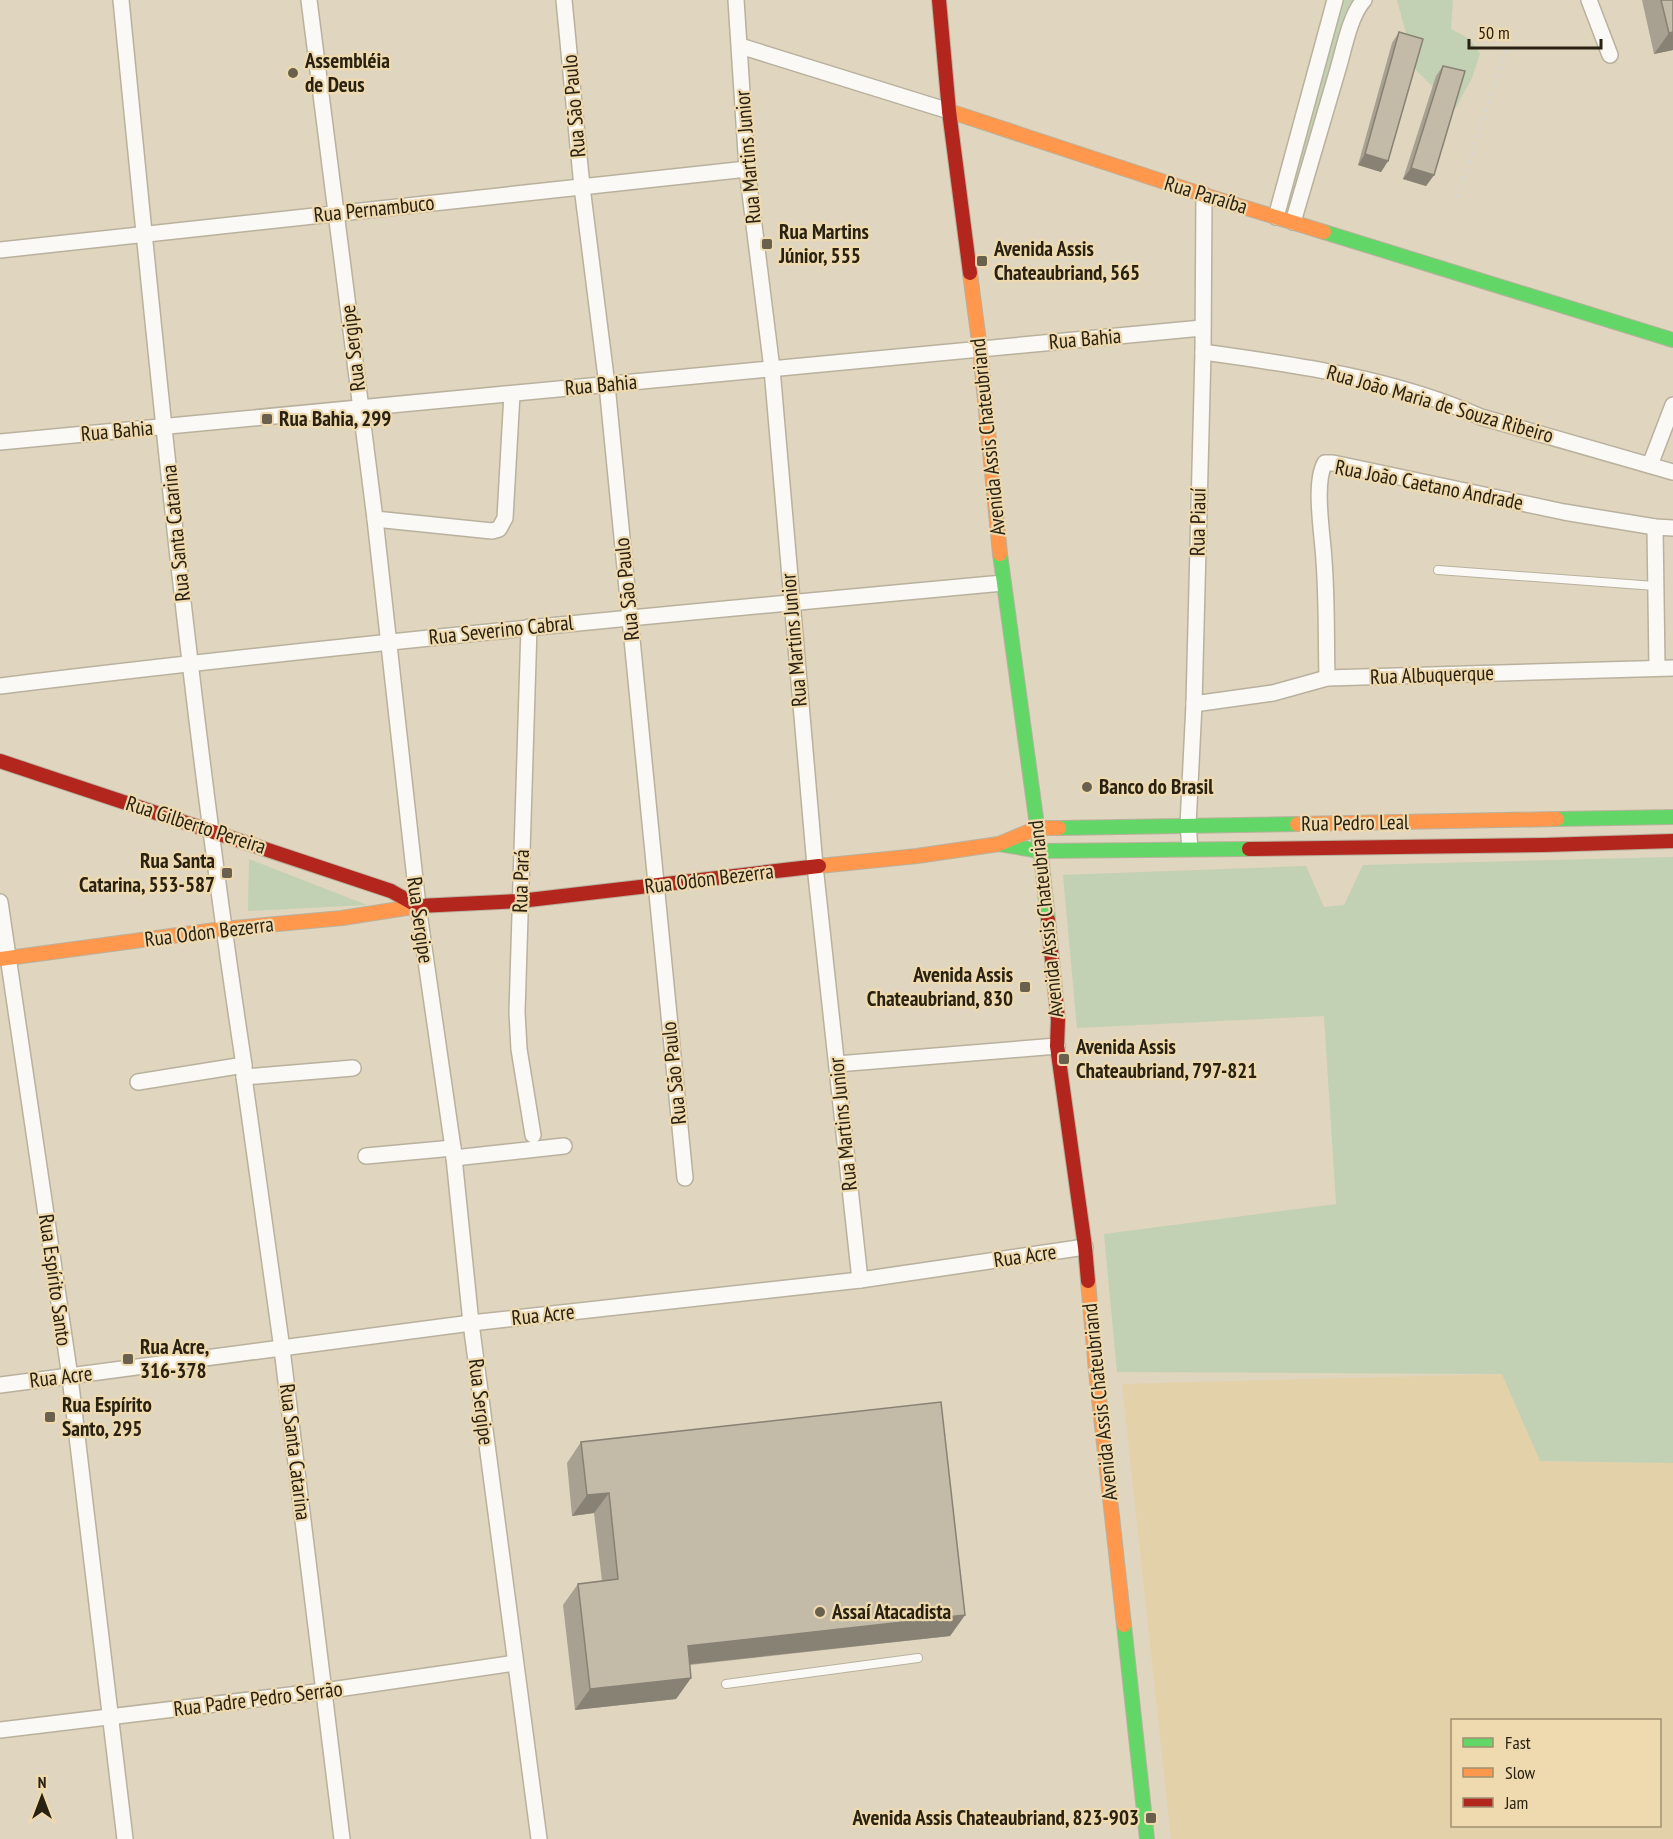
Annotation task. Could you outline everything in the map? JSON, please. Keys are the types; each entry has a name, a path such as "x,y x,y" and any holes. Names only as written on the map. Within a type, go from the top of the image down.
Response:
{"main road":[{"name":"Avenida Assis Chateubriand","path":"939,0 949,111 980,349 1003,583 1040,851 1058,1020 1057,1046 1085,1247 1096,1371 1147,1839"},
{"name":"Rua Paraíba","path":"949,111 1204,195 1673,340"},
{"name":"Rua Gilberto Pereira","path":"0,760 391,891 418,906"},
{"name":"Rua Pedro Leal","path":"1037,828 1673,817"},
{"name":"Rua Odon Bezerra","path":"4,958 223,929 342,918 418,906 520,901 917,856 999,844 1037,828"},
{"name":"Rua Pedro Leal","path":"1040,851 1673,841"},
{"name":"Rua Odon Bezerra","path":"999,844 1040,851"}],"street":[{"name":"Rua Santa Catarina","path":"121,0 164,427 210,830 282,1349 342,1839"},
{"name":"Rua Sergipe","path":"309,0 375,519 418,906 454,1153 471,1323 539,1839"},
{"name":"Rua São Paulo","path":"564,0 582,187 607,385 685,1178"},
{"name":"Rua Martins Junior","path":"736,0 747,169 772,369 814,866 860,1280"},
{"path":"1276,217 1335,0"},
{"path":"1293,222 1355,15 1364,0"},
{"path":"1589,0 1610,55"},
{"name":"Rua Paraíba","path":"740,46 949,111"},
{"name":"Rua Pernambuco","path":"0,249 747,169"},
{"name":"Rua Piauí","path":"1190,848 1188,825 1194,704 1203,352 1204,195"},
{"name":"Rua Bahia","path":"0,442 1202,328"},
{"name":"Rua João Maria de Souza Ribeiro","path":"1203,352 1352,375 1455,405 1481,417 1673,472"},
{"path":"375,519 492,531 500,529 505,518 512,394"},
{"path":"1650,465 1673,405"},
{"name":"Rua João Caetano Andrade","path":"1327,678 1324,561 1320,508 1320,476 1325,464 1333,463 1564,512 1673,528"},
{"path":"1654,527 1657,667"},
{"name":"Rua Severino Cabral","path":"0,686 529,627 1003,583"},
{"name":"Rua Pará","path":"529,627 517,1012 519,1049 533,1135"},
{"name":"Rua Albuquerque","path":"1194,704 1273,693 1327,678 1673,668"},
{"name":"Rua Espírito Santo","path":"0,902 4,958 70,1377 125,1839"},
{"path":"837,1065 1057,1046"},
{"path":"138,1082 244,1071 353,1068"},
{"path":"366,1156 564,1146"},
{"name":"Rua Acre","path":"0,1385 471,1323 860,1280 1085,1247"},
{"name":"Rua Padre Pedro Serrão","path":"0,1730 324,1691 515,1663"}],"lane":[{"path":"1438,570 1655,586"},
{"path":"726,1684 918,1658"}],"path":[{"path":"1456,198 1507,47"}],"shaded area":[{"path":"1503,1374 1540,1461 1673,1463 1673,1839 1171,1839 1122,1384"}],"green space":[{"path":"1341,0 1356,0 1289,216 1281,210"},
{"path":"1397,0 1453,0 1451,29 1470,39 1480,54 1472,78 1455,109 1416,70"},
{"path":"1673,857 1673,1463 1540,1461 1502,1374 1117,1372 1104,1234 1336,1204 1324,1016 1077,1028 1063,875 1306,866 1324,907 1344,905 1363,865"},
{"path":"249,859 367,905 248,911"}],"building":[{"path":"1661,0 1673,0 1673,32 1669,33"},
{"path":"1399,32 1423,39 1388,161 1365,154"},
{"path":"1443,66 1465,71 1434,175 1411,168"},
{"path":"941,1402 965,1615 688,1646 691,1678 590,1689 578,1584 618,1579 609,1493 587,1495 581,1442"}],"traffic: fast":[{"path":"1324,232 1673,340"},
{"path":"1000,554 1048,920"},
{"path":"1557,819 1673,817"},
{"path":"1059,828 1297,824"},
{"path":"999,844 1040,851 1249,849"},
{"path":"1124,1625 1147,1839"}],"traffic: slow":[{"path":"949,111 1324,232"},
{"path":"970,273 980,349 1000,554"},
{"path":"1297,824 1557,819"},
{"path":"819,866 917,856 999,844 1037,828 1059,828"},
{"path":"0,959 223,929 342,918 419,906"},
{"path":"1088,1281 1124,1625"}],"traffic: jam":[{"path":"939,0 949,111 970,273"},
{"path":"0,761 391,891 418,906"},
{"path":"1249,849 1673,841"},
{"path":"419,906 520,901 819,866"},
{"path":"1048,920 1058,1020 1057,1046 1088,1281"}],"place":[{"name":"Assembléia de Deus","path":"293,73"},
{"name":"Rua Martins Júnior, 555","path":"767,244"},
{"name":"Avenida Assis Chateaubriand, 565","path":"982,261"},
{"name":"Rua Bahia, 299","path":"267,419"},
{"name":"Banco do Brasil","path":"1087,787"},
{"name":"Rua Santa Catarina, 553-587","path":"227,873"},
{"name":"Avenida Assis Chateaubriand, 830","path":"1025,987"},
{"name":"Avenida Assis Chateaubriand, 797-821","path":"1064,1059"},
{"name":"Rua Acre, 316-378","path":"128,1359"},
{"name":"Rua Espírito Santo, 295","path":"50,1417"},
{"name":"Assaí Atacadista","path":"820,1612"},
{"name":"Avenida Assis Chateaubriand, 823-903","path":"1151,1818"}]}
